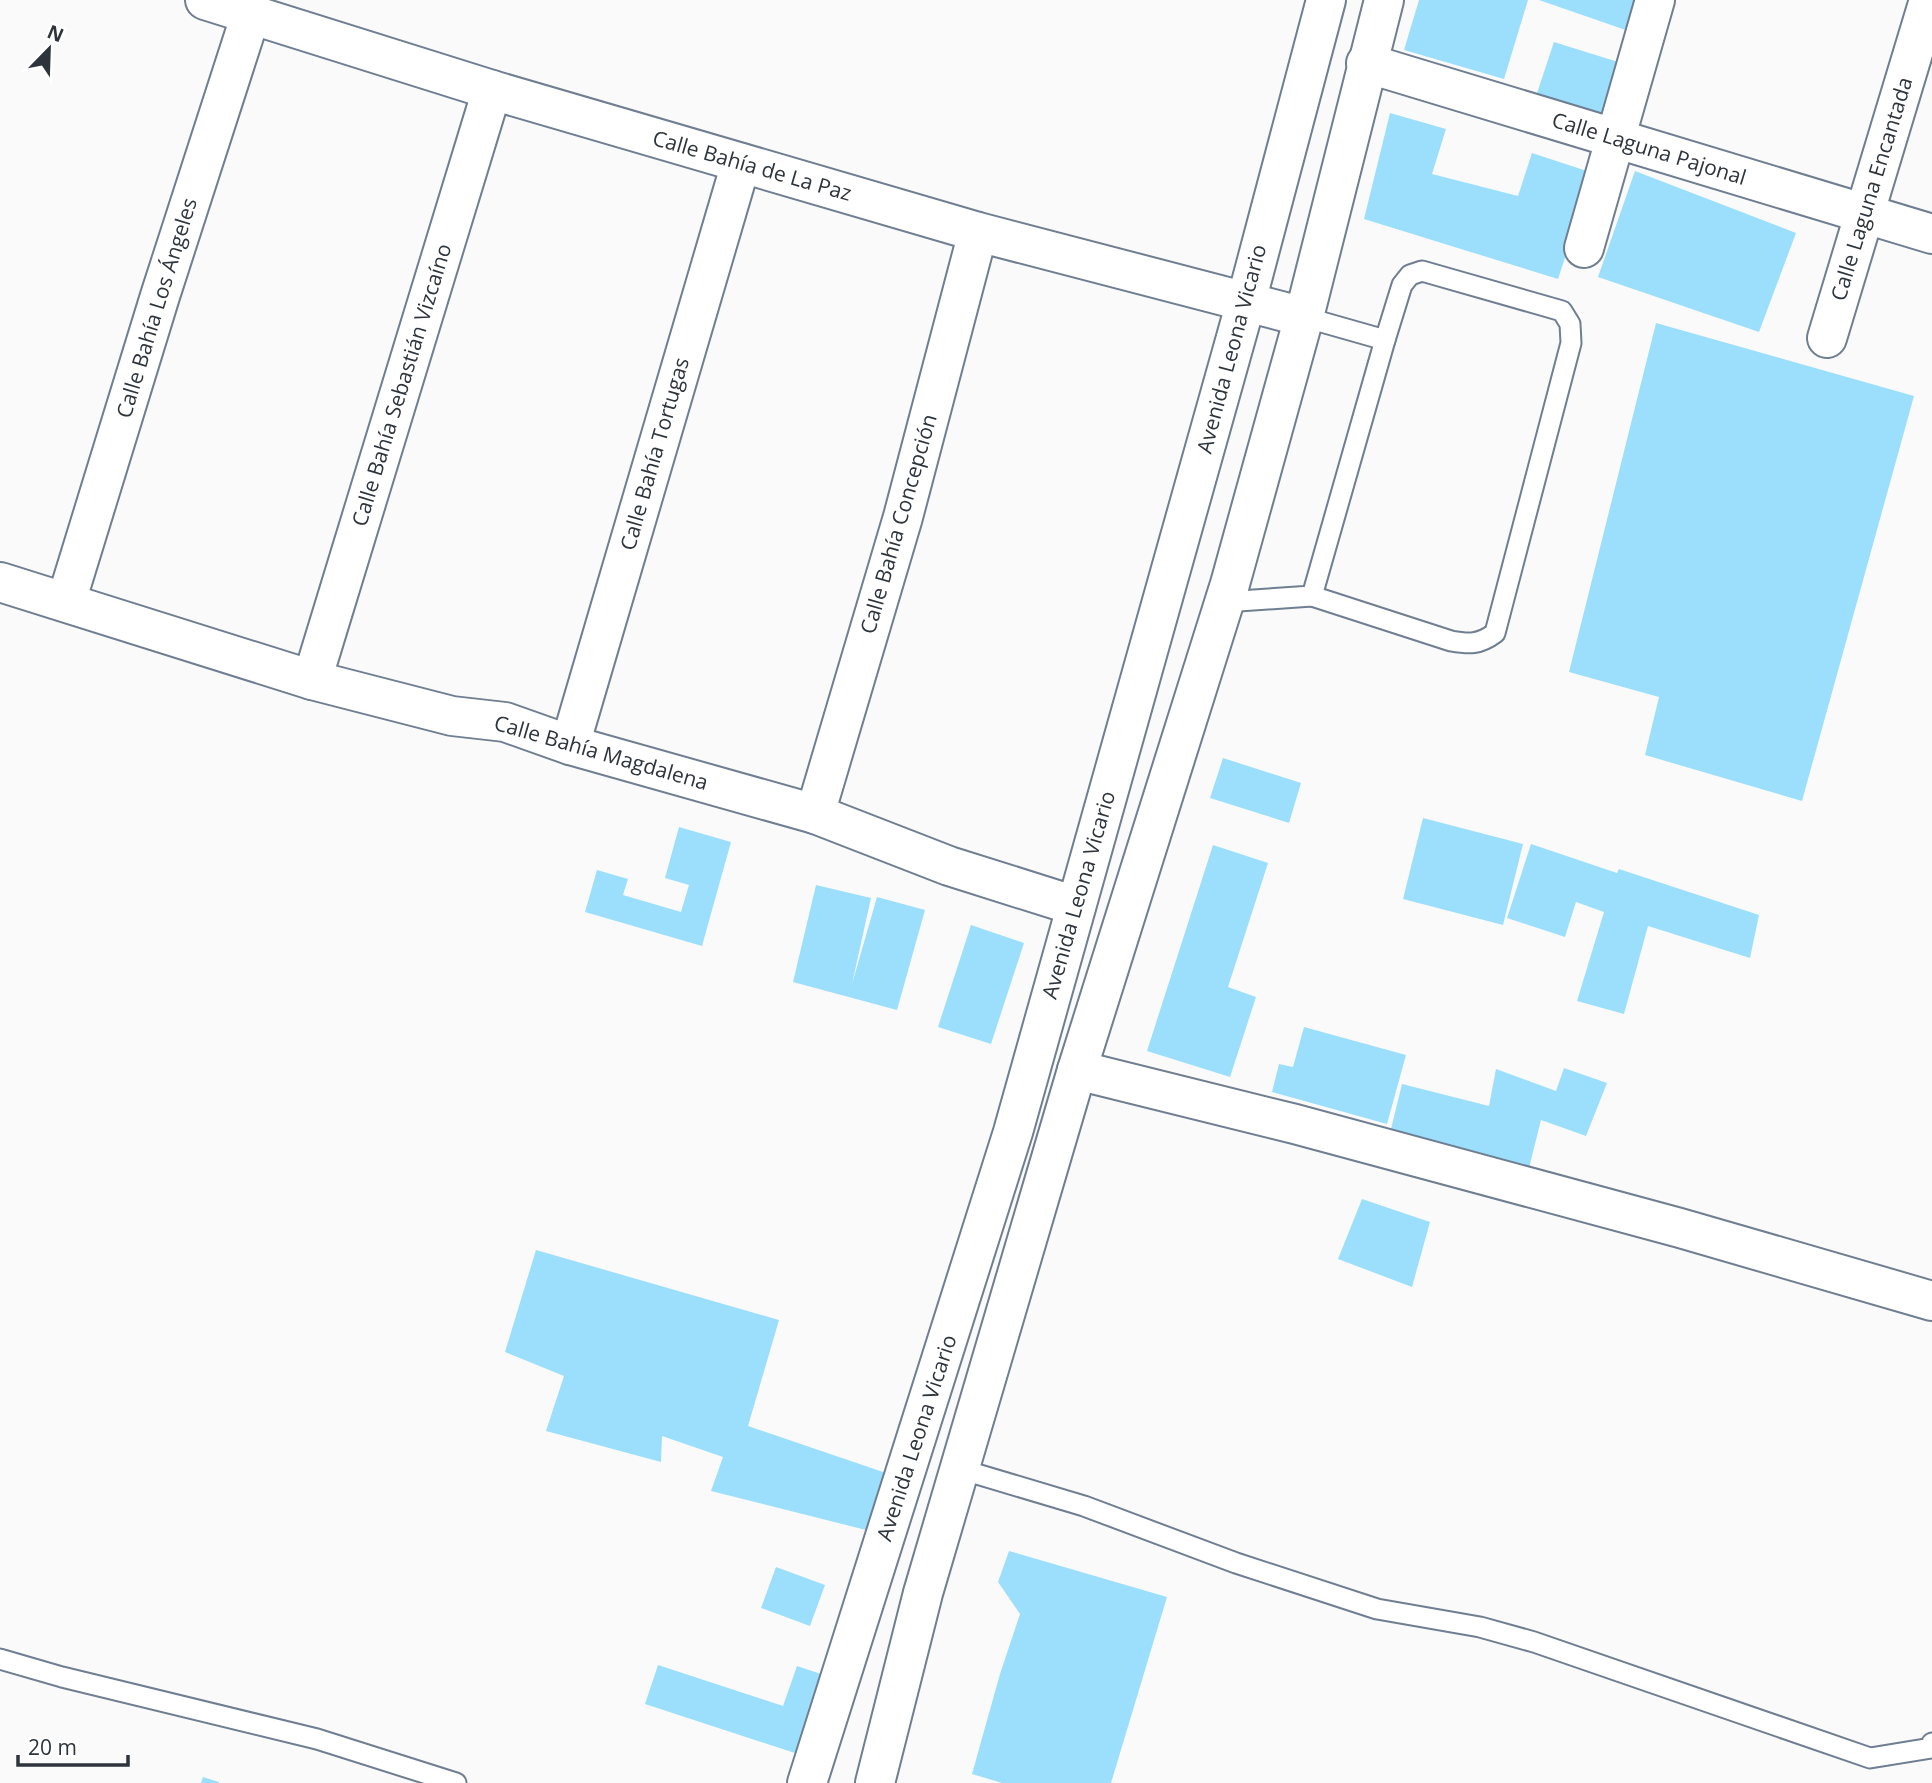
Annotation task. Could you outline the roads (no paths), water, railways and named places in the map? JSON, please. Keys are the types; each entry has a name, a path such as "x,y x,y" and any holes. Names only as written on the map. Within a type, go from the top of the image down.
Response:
{"street":[{"name":"Calle Bahía de La Paz","path":"205,0 492,90 978,232 1304,317"},
{"name":"Avenida Leona Vicario","path":"807,1783 1013,1132 1246,302 1326,0"},
{"path":"875,1783 923,1594 1077,1070 1224,602 1304,317 1384,0"},
{"path":"1584,248 1655,0"},
{"name":"Calle Laguna Encantada","path":"1827,338 1929,0"},
{"name":"Calle Bahía Los Ángeles","path":"66,603 160,296 251,14"},
{"name":"Calle Laguna Pajonal","path":"1366,63 1932,234"},
{"name":"Calle Bahía Sebastián Vizcaíno","path":"312,680 492,90"},
{"name":"Calle Bahía Tortugas","path":"569,745 741,163"},
{"name":"Calle Bahía Concepción","path":"815,814 903,517 978,232"},
{"name":"Calle Bahía Magdalena","path":"0,582 312,680 452,716 505,722 569,745 815,814 949,866 1076,906"},
{"path":"1077,1070 1295,1124 1681,1228 1932,1301"}],"lane":[{"path":"1224,602 1312,596 1451,642 1471,645 1485,641 1494,633 1571,343 1570,324 1562,311 1422,271 1410,275 1402,285 1385,340 1312,596"},
{"path":"1304,317 1385,340"},
{"path":"960,1469 1084,1506 1236,1563 1377,1609 1480,1627 1534,1642 1870,1758 1931,1748 1932,1742"},
{"path":"0,1659 62,1677 317,1739 456,1783"}]}
